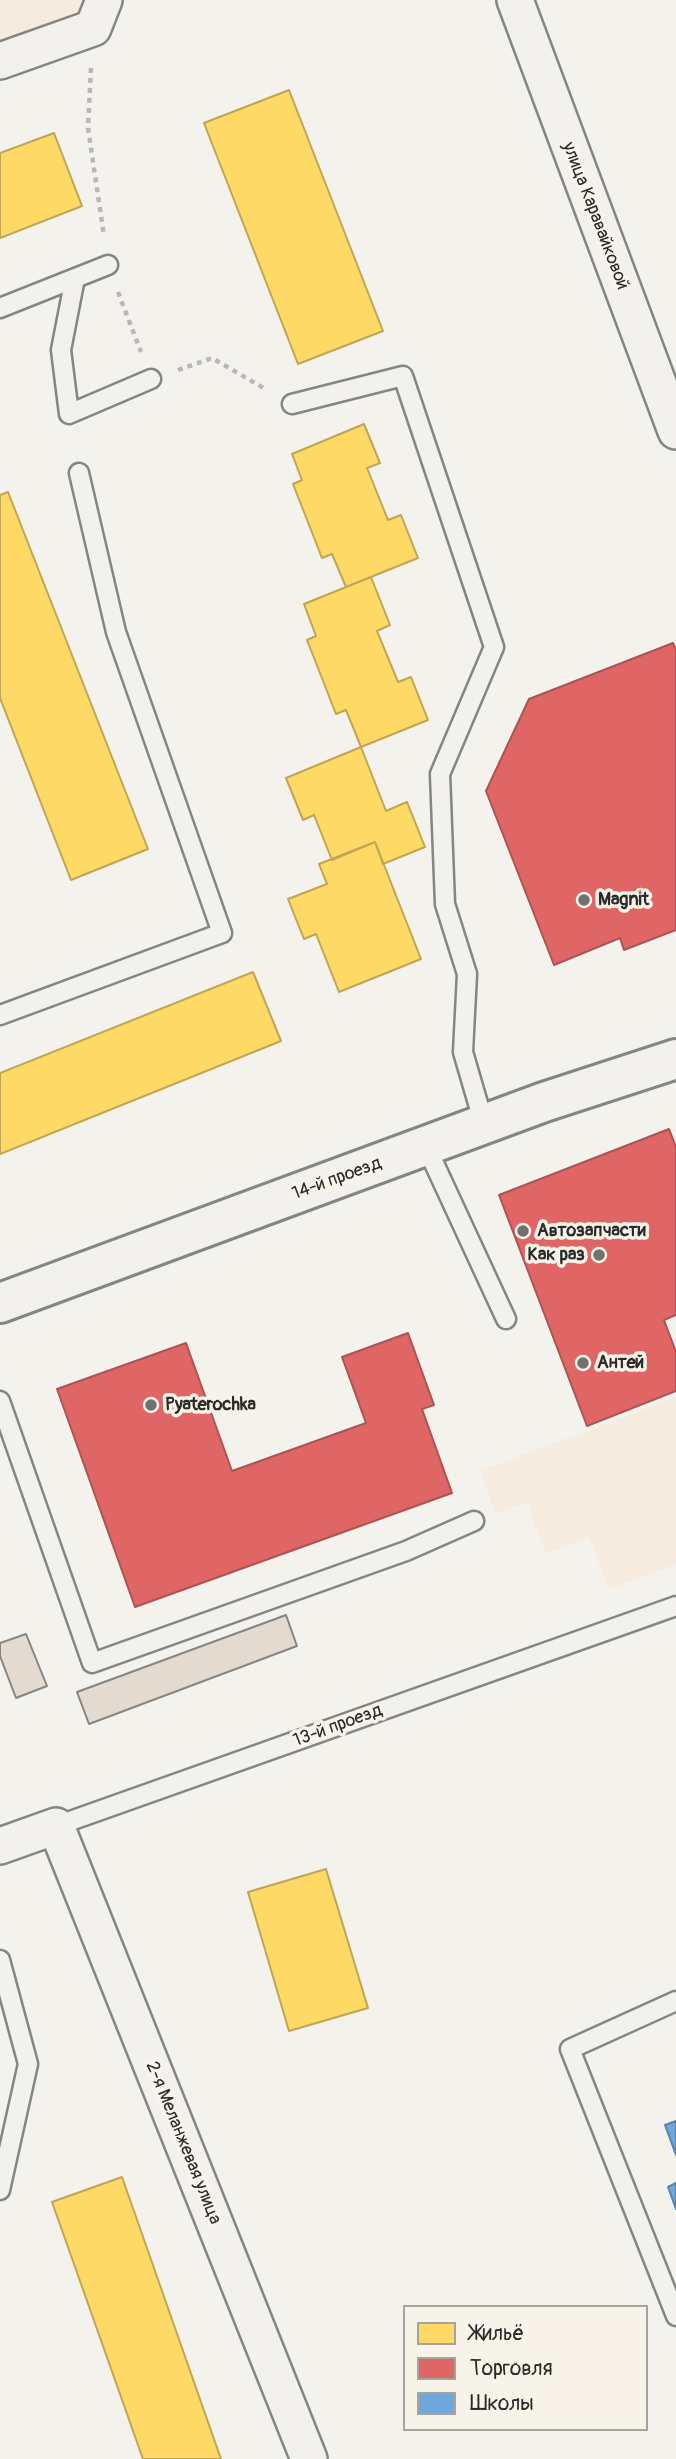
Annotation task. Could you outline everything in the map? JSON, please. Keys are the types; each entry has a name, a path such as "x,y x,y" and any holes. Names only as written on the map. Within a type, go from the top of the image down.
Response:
{"main road":[{"name":"14-й проезд","path":"0,1303 484,1124 676,1059"}],"street":[{"name":"улица Каравайковой","path":"515,0 676,431"},
{"path":"0,61 99,14"},
{"name":"13-й проезд","path":"0,1846 56,1826"},
{"name":"2-я Меланжевая улица","path":"56,1826 309,2459"}],"lane":[{"path":"0,308 108,265"},
{"path":"75,278 61,350 69,414 151,379"},
{"path":"292,404 403,376 494,647 440,774 445,904 467,974 463,1052 484,1124"},
{"path":"0,1015 222,933 116,632 79,473"},
{"path":"426,1146 506,1319"},
{"path":"0,1401 92,1663 406,1550 474,1521"},
{"name":"13-й проезд","path":"56,1826 676,1606"},
{"path":"0,1960 28,2064 0,2190"},
{"path":"676,2001 570,2049 676,2316"}],"path":[{"path":"99,14 88,128 108,265 151,379 212,358 292,404"}],"shaded area":[{"path":"0,0 86,0 81,15 0,45"},
{"path":"676,1397 676,1564 609,1589 589,1537 546,1554 527,1502 496,1513 480,1471"}],"building: Жильё":[{"path":"289,90 383,331 298,364 204,123"},
{"path":"54,133 82,206 0,238 0,153"},
{"path":"364,424 380,463 367,468 388,520 401,515 418,558 346,587 332,554 322,558 293,484 302,480 292,454"},
{"path":"8,492 148,849 71,880 0,698 0,495"},
{"path":"371,577 390,625 377,631 398,682 411,677 428,720 361,747 346,710 336,714 307,640 316,636 304,604"},
{"path":"361,747 386,811 407,802 425,847 383,864 375,842 332,860 314,815 303,820 286,778"},
{"path":"375,842 421,959 339,992 316,934 304,939 288,899 327,884 319,864"},
{"path":"253,972 281,1041 0,1154 0,1073"},
{"path":"326,1869 368,2008 289,2031 248,1892"},
{"path":"122,2177 221,2459 143,2459 52,2202"}],"building: Торговля":[{"path":"673,643 676,650 676,930 624,950 620,938 554,965 486,791 529,699"},
{"name":"Как раз","path":"669,1129 676,1147 676,1315 664,1320 676,1352 676,1391 587,1426 499,1195"},
{"path":"408,1333 434,1405 422,1409 452,1493 135,1607 57,1389 186,1343 232,1471 366,1423 342,1357"}],"building: Школы":[{"path":"676,2121 676,2155 665,2125"},
{"path":"676,2183 676,2209 668,2187"}],"building: Прочее":[{"path":"286,1615 297,1646 89,1724 77,1692"},
{"path":"26,1634 47,1686 16,1698 0,1656 0,1643"}],"place":[{"name":"Magnit","path":"584,900"},
{"name":"Автозапчасти","path":"523,1231"},
{"name":"Как раз","path":"599,1255"},
{"name":"Антей","path":"583,1363"},
{"name":"Pyaterochka","path":"151,1405"}]}
